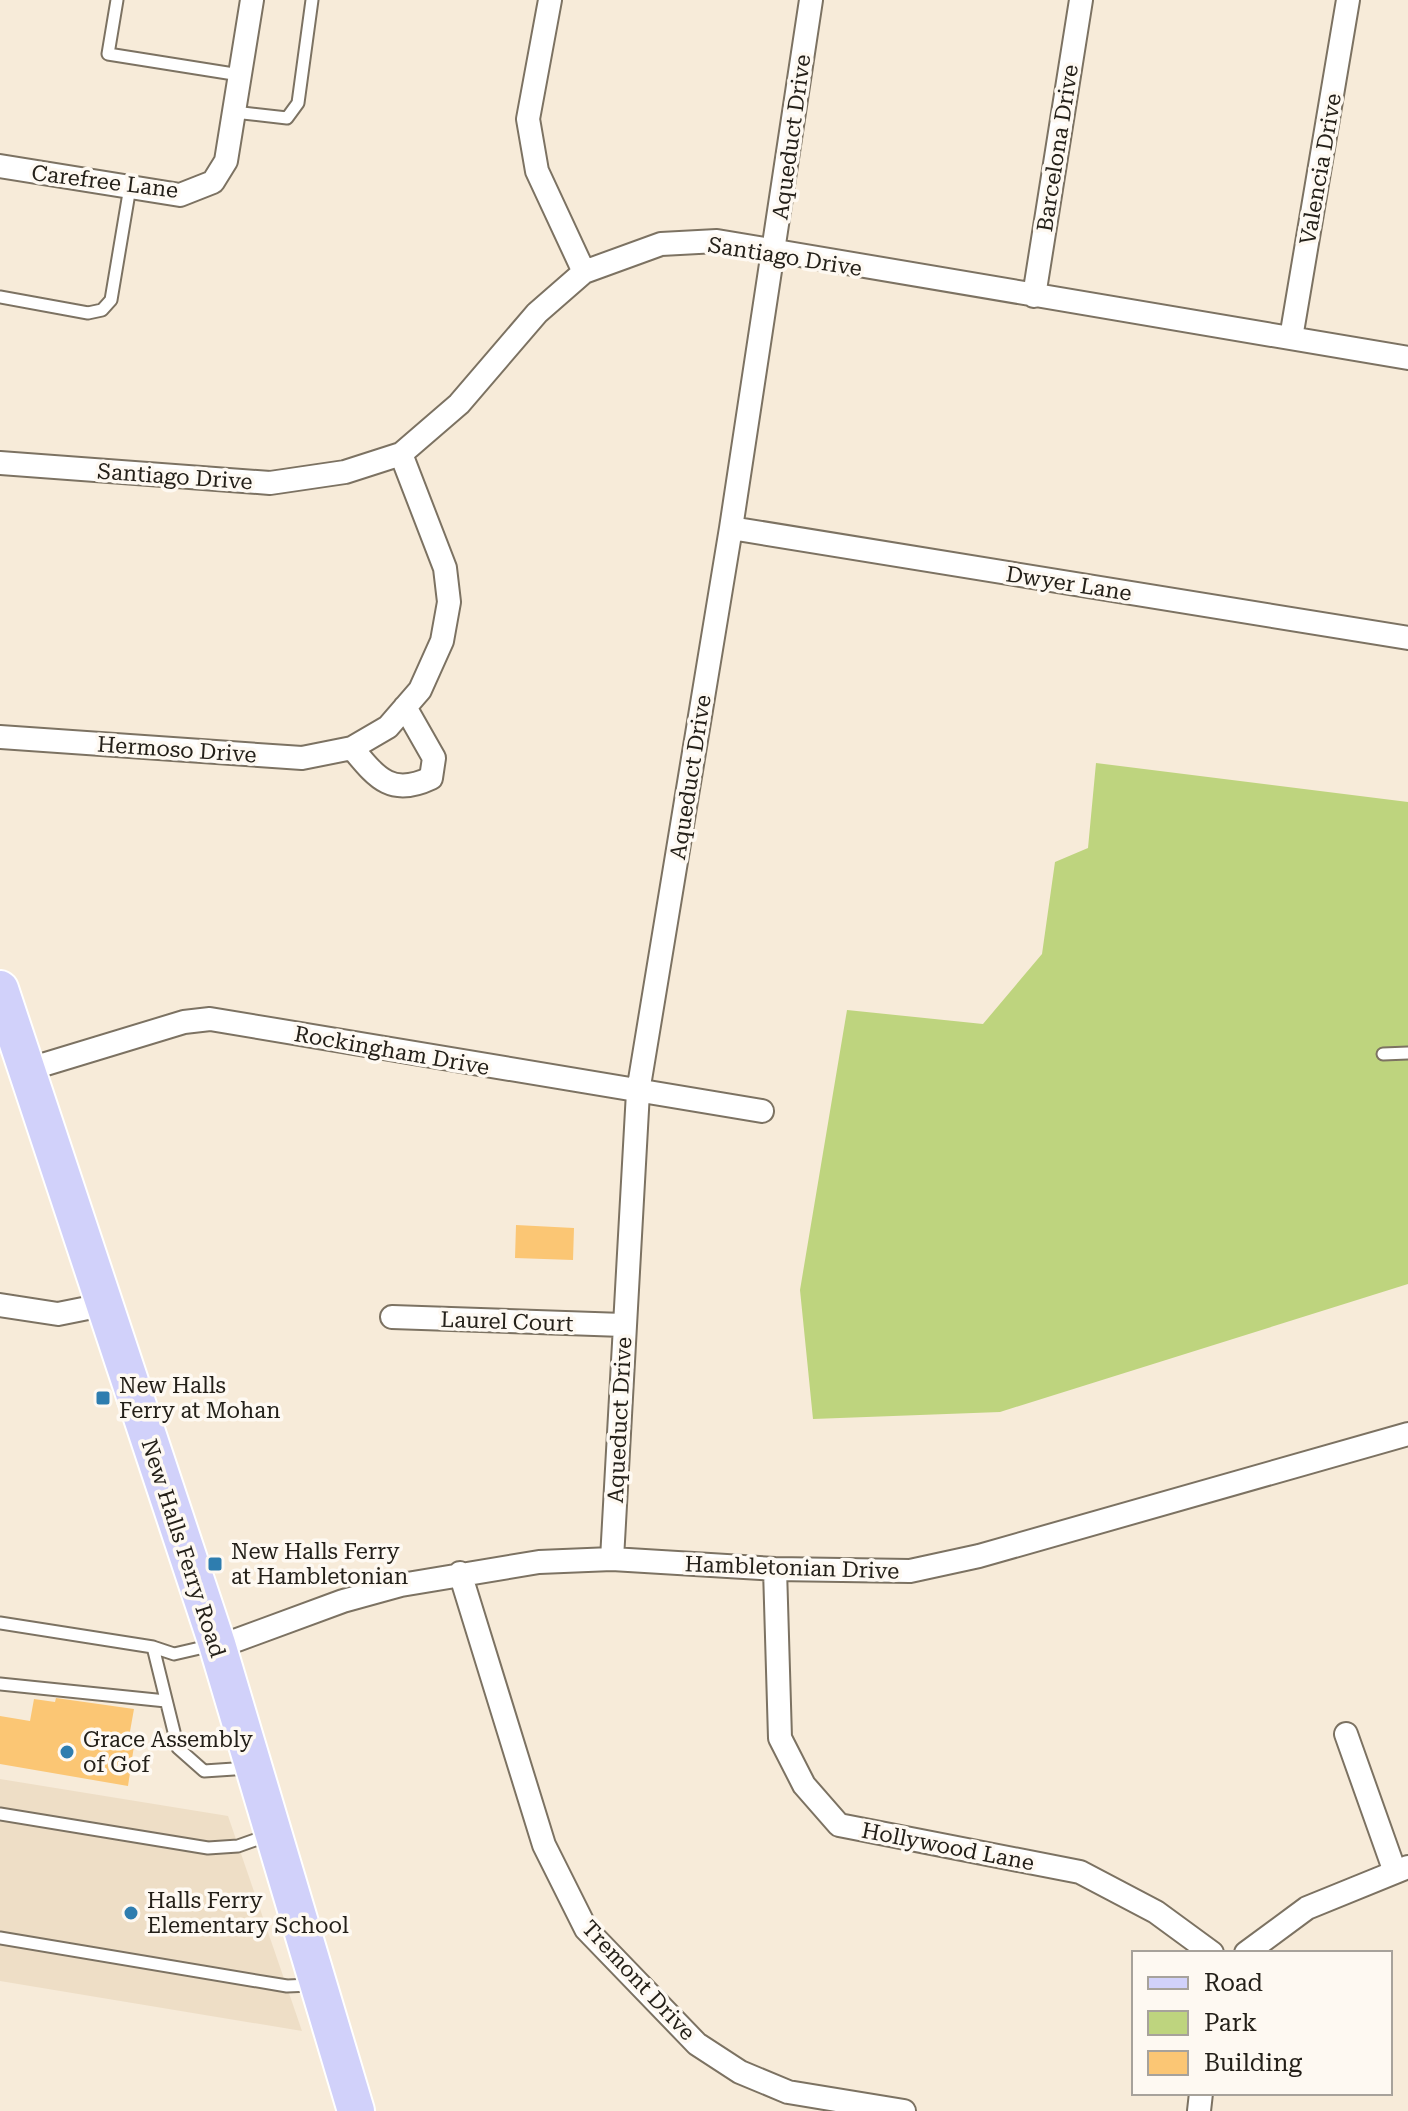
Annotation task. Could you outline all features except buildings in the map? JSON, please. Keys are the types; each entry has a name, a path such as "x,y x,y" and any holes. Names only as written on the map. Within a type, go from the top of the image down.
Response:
{"main road":[{"name":"New Halls Ferry Road","path":"0,989 218,1646 356,2111"}],"street":[{"name":"Carefree Lane","path":"0,166 180,195 213,182 226,161 252,0"},
{"path":"550,0 528,119 537,171 584,272"},
{"name":"Aqueduct Drive","path":"612,1559 638,1092 775,253 811,0"},
{"name":"Barcelona Drive","path":"1034,296 1081,0"},
{"name":"Valencia Drive","path":"1291,338 1348,0"},
{"name":"Santiago Drive","path":"0,463 270,483 345,472 401,454 459,404 537,313 584,272 661,244 717,241 1408,358"},
{"name":"Hermoso Drive","path":"0,737 302,758 352,748 388,727 420,690 442,641 449,602 445,568 401,454"},
{"name":"Dwyer Lane","path":"731,528 1408,638"},
{"path":"352,748 374,774 391,784 410,788 431,778 434,758 405,707"},
{"name":"Rockingham Drive","path":"26,1070 184,1022 210,1019 762,1111"},
{"path":"0,1305 58,1314 103,1305"},
{"name":"Laurel Court","path":"392,1317 623,1325"},
{"name":"Hambletonian Drive","path":"218,1646 343,1601 460,1573 539,1562 612,1559 775,1569 910,1571 979,1556 1408,1434"},
{"name":"Hollywood Lane","path":"775,1569 780,1738 804,1785 839,1825 1080,1872 1156,1912 1209,1951"},
{"name":"Tremont Drive","path":"460,1573 544,1845 586,1929 697,2044 740,2072 788,2092 904,2111"},
{"path":"1249,1951 1307,1908 1401,1870 1346,1734"}],"lane":[{"path":"117,0 108,54 240,75"},
{"path":"234,112 287,118 298,103 312,0"},
{"path":"0,297 88,313 102,310 111,300 130,187"},
{"path":"1383,1054 1408,1053"},
{"path":"0,1623 153,1647 174,1654 218,1646"},
{"path":"153,1647 178,1748 204,1771 254,1768"},
{"path":"0,1684 166,1701"},
{"path":"0,1814 208,1848 238,1846 273,1833"},
{"path":"0,1938 287,1986 318,1985"}],"shaded area":[{"name":"Halls Ferry Elementary School","path":"0,1779 228,1816 302,2031 0,1981"}],"green space":[{"path":"1096,763 1408,802 1408,1284 1000,1412 813,1419 800,1290 847,1010 983,1024 1042,954 1055,862 1088,848"}],"place":[{"name":"New Halls Ferry at Mohan","path":"103,1398"},
{"name":"New Halls Ferry at Hambletonian","path":"215,1564"},
{"name":"Grace Assembly of Gof","path":"67,1752"},
{"name":"Halls Ferry Elementary School","path":"131,1913"}]}
